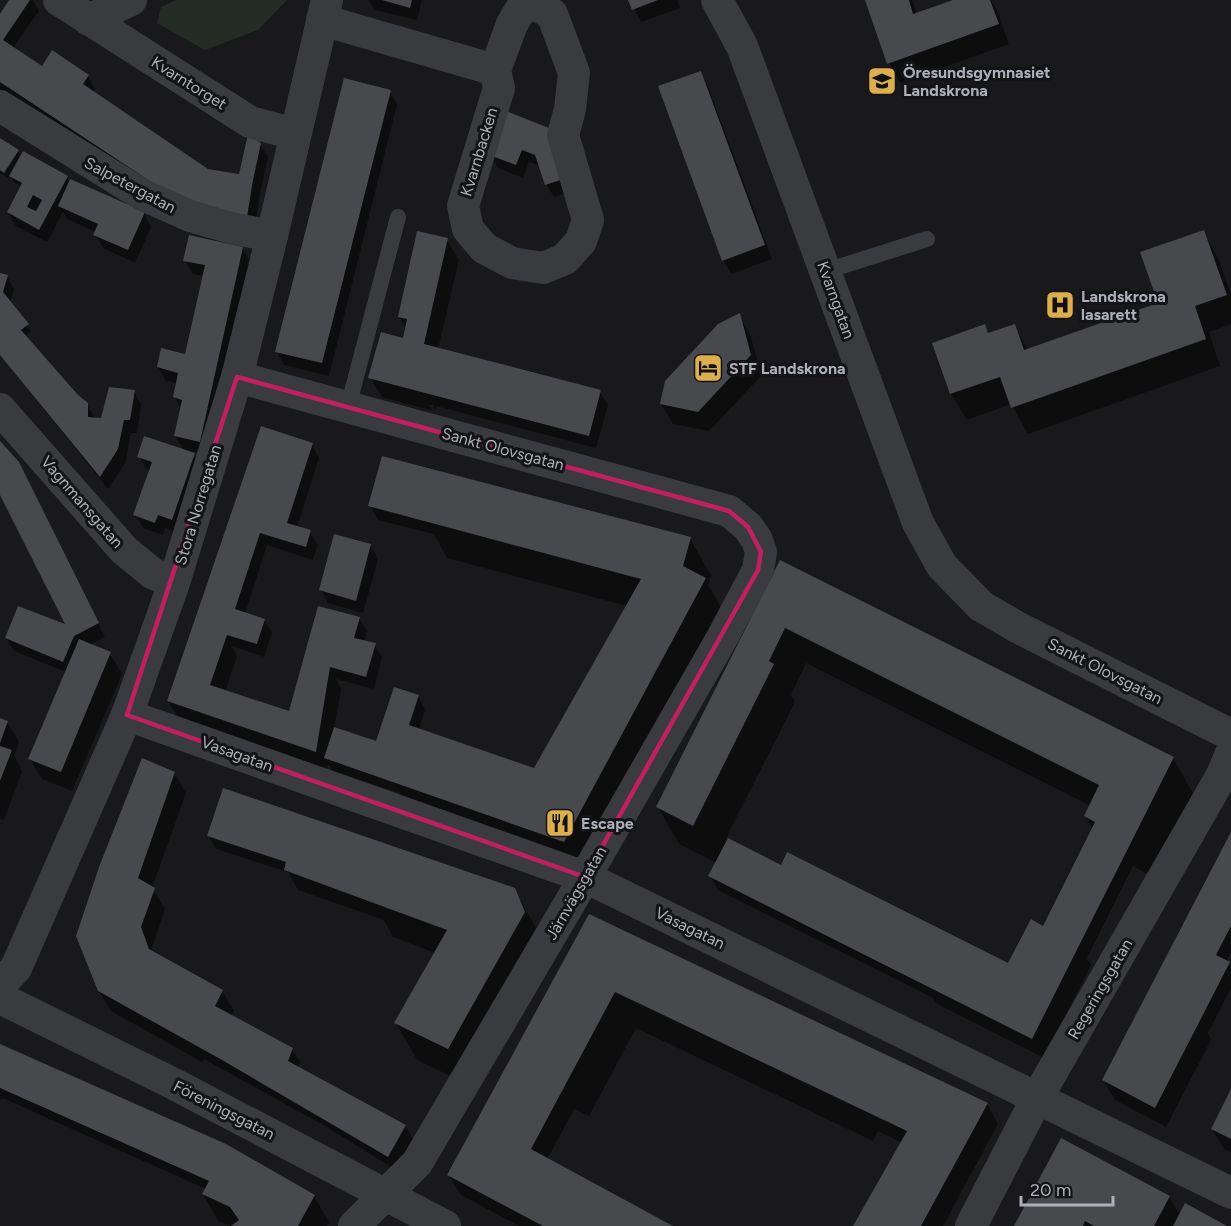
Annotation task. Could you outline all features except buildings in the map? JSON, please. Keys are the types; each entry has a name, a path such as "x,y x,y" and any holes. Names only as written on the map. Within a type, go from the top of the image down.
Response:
{"street":[{"name":"Kvarntorget","path":"59,0 250,122 295,134"},
{"path":"89,20 131,0"},
{"name":"Kvarngatan","path":"717,0 742,46 918,523 942,566 981,606"},
{"name":"Kvarngatan","path":"737,0 742,46"},
{"name":"Kvarnbacken","path":"535,4 552,14 574,73 570,109 563,135 588,220 581,241 565,259 543,268 512,263 484,248 468,229 463,206 499,88 495,70 512,24 521,9 535,4"},
{"path":"324,10 495,70"},
{"name":"Stora Norregatan","path":"0,985 16,968 127,715 174,583 237,377 324,10"},
{"name":"Salpetergatan","path":"0,106 141,194 190,216 231,228 272,236"},
{"name":"Sankt Olovsgatan","path":"237,377 729,512 748,527 757,540"},
{"name":"Vagnmansgatan","path":"0,409 124,550 152,573 174,583"},
{"name":"Järnvägsgatan","path":"354,1226 417,1163 722,638 758,570 761,552 757,540"},
{"name":"Sankt Olovsgatan","path":"981,606 1017,627 1231,735"},
{"name":"Vasagatan","path":"127,715 585,877 1231,1193"},
{"name":"Regeringsgatan","path":"971,1226 1037,1098 1222,775 1231,753"},
{"name":"Föreningsgatan","path":"0,998 174,1084 445,1226"}],"lane":[{"path":"348,407 398,217"},
{"path":"826,271 927,239"}],"highlighted area":[{"path":"237,377 729,511 748,527 761,552 758,570 585,877 127,715"}],"shaded area":[{"path":"176,0 287,0 258,30 205,50 157,23 161,7"}],"place":[{"name":"Öresundsgymnasiet Landskrona","path":"882,81"},
{"name":"Landskrona lasarett","path":"1060,305"},
{"name":"STF Landskrona","path":"708,368"},
{"name":"Escape","path":"560,823"}]}
